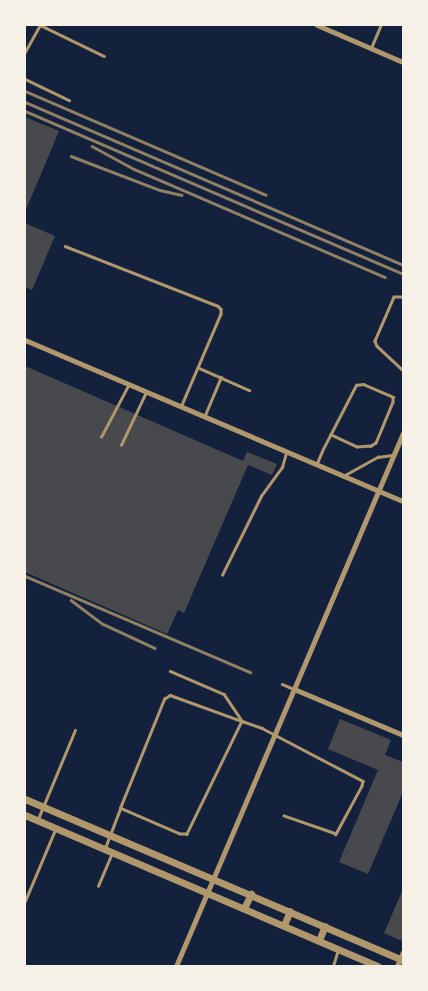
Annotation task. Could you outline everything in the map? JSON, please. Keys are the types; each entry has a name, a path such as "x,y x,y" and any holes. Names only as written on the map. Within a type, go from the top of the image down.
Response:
{"street":[{"path":"317,25 328,27 403,62"},
{"path":"25,340 403,501"},
{"path":"176,966 403,433"},
{"path":"294,689 403,735"},
{"path":"25,799 401,959"},
{"path":"25,815 378,966"},
{"path":"244,908 251,894"},
{"path":"284,926 290,911"},
{"path":"319,940 325,926"}],"lane":[{"path":"25,52 40,25 104,56"},
{"path":"371,48 381,25"},
{"path":"25,79 68,100"},
{"path":"65,246 220,307 221,314 181,407"},
{"path":"403,297 394,297 375,340 377,346 403,370"},
{"path":"199,368 249,390"},
{"path":"205,417 220,377"},
{"path":"101,437 128,384"},
{"path":"317,464 331,435 358,384 393,397 390,412 376,443 371,446 357,447 331,435"},
{"path":"121,445 146,392"},
{"path":"222,575 261,496 282,467 286,451"},
{"path":"344,475 378,457 394,455"},
{"path":"170,671 224,694 242,721"},
{"path":"282,684 294,689"},
{"path":"105,849 165,696 172,695 262,728 363,781 359,793 336,834 284,816"},
{"path":"120,808 180,834 187,834 242,721"},
{"path":"38,820 75,730"},
{"path":"25,901 56,829"},
{"path":"98,886 113,853"},
{"path":"333,966 339,948"}],"building":[{"path":"25,117 59,131 25,212"},
{"path":"25,223 55,236 32,290 25,287"},
{"path":"25,366 243,461 247,452 277,464 272,475 248,465 184,613 178,610 167,634 25,572"},
{"path":"340,719 391,740 385,755 403,762 403,792 368,874 339,862 378,770 328,749"},
{"path":"403,889 403,939 402,941 384,933"}],"railway":[{"path":"25,91 266,195"},
{"path":"25,102 403,265"},
{"path":"25,111 403,274"},
{"path":"92,146 134,169 385,277"},
{"path":"71,156 160,190 181,195"},
{"path":"25,576 250,672"},
{"path":"71,600 103,624 155,648"}]}
